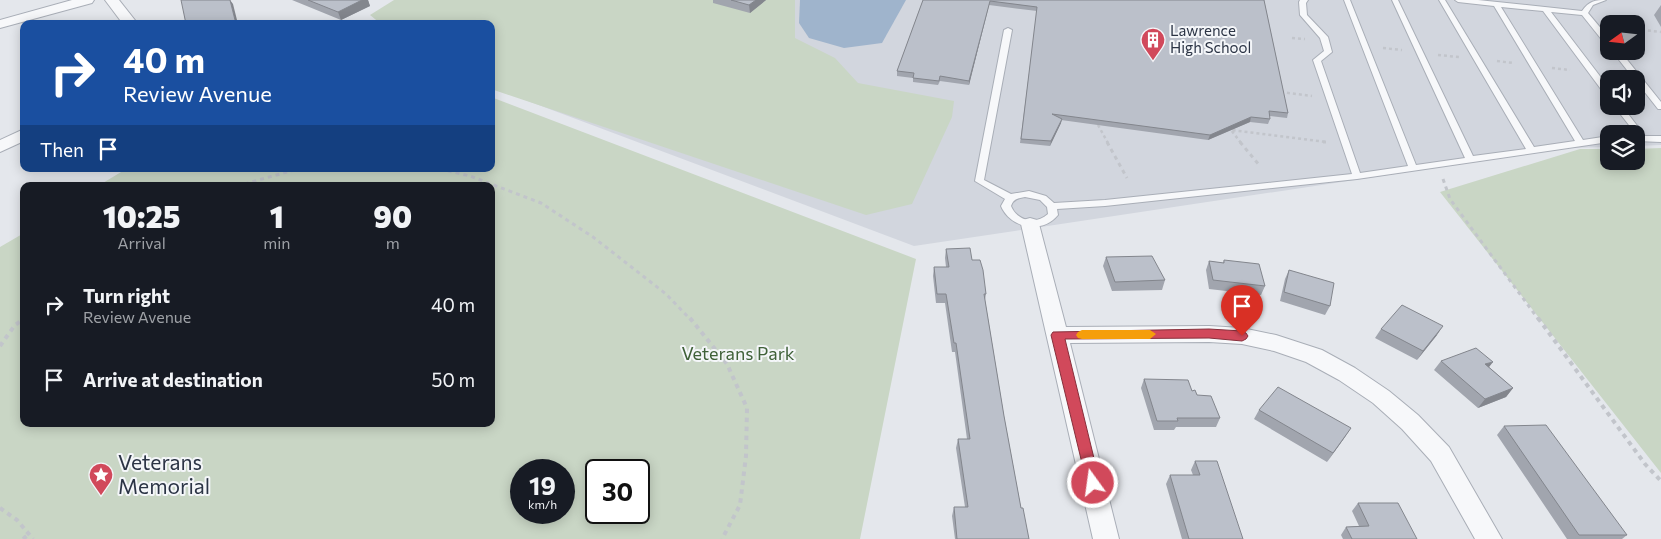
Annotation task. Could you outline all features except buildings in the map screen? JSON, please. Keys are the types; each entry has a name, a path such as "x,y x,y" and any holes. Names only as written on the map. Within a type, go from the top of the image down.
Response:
{"street":[{"path":"0,24 87,0"},
{"path":"112,0 128,20"},
{"path":"0,147 20,136"},
{"path":"1033,233 1106,539"},
{"path":"1058,335 1209,334 1242,336 1276,343 1314,356 1347,374 1381,397 1410,422 1440,454 1489,539"}],"lane":[{"path":"1306,0 1302,2 1304,15 1324,37 1328,52 1317,60 1358,176"},
{"path":"1347,0 1413,168"},
{"path":"1395,0 1470,159"},
{"path":"1442,0 1531,150"},
{"path":"1458,0 1584,13 1600,32"},
{"path":"1584,13 1591,4 1603,0"},
{"path":"1562,2 1565,11"},
{"path":"1496,4 1580,143"},
{"path":"1545,9 1600,82"},
{"path":"1008,30 979,181 1011,198 1029,194 1043,198 1052,206 1053,215 1050,219 1038,224 1033,233 1010,216 1006,206 1011,198"},
{"path":"1623,60 1661,107"},
{"path":"1645,139 1661,139"},
{"path":"1052,206 1105,203 1358,176 1600,140"}],"path":[{"path":"1645,30 1661,32"},
{"path":"1281,92 1315,96"},
{"path":"1098,125 1127,178"},
{"path":"1260,166 1231,130 1326,142"},
{"path":"251,182 287,172"},
{"path":"453,172 486,182"},
{"path":"1442,176 1450,199 1645,464 1661,481"},
{"path":"495,186 541,203 593,237 666,294 696,325 726,364 747,408 746,456 740,505 722,539"},
{"path":"0,346 20,321"},
{"path":"0,508 17,520 33,539"},
{"path":"22,539 29,534"}],"shaded area":[{"name":"Lawrence High School","path":"434,0 1661,0 1661,145 1645,146 1645,125 1600,125 1600,147 1568,148 914,246 495,89 495,20 400,20"}],"green space":[{"path":"394,0 795,0 795,38 835,58 858,83 954,101 952,117 912,204 866,215 495,90 495,20 376,20 370,15"},
{"name":"Veterans Park","path":"495,99 916,259 860,539 0,539 0,247 20,235 20,427 495,427 495,182 105,182 121,172 495,172"},
{"path":"1661,148 1661,473 1440,192 1580,149 1600,149 1600,170 1645,170 1645,149"}],"water":[{"path":"800,0 906,0 882,43 844,48 809,38 799,23"}],"slow traffic":[{"path":"1082,335 1150,334"}],"place":[{"name":"Lawrence High School","path":"1153,61"},
{"name":"Veterans Memorial","path":"101,496"}],"route":[{"path":"1093,483 1058,335 1209,334 1242,336"}]}
